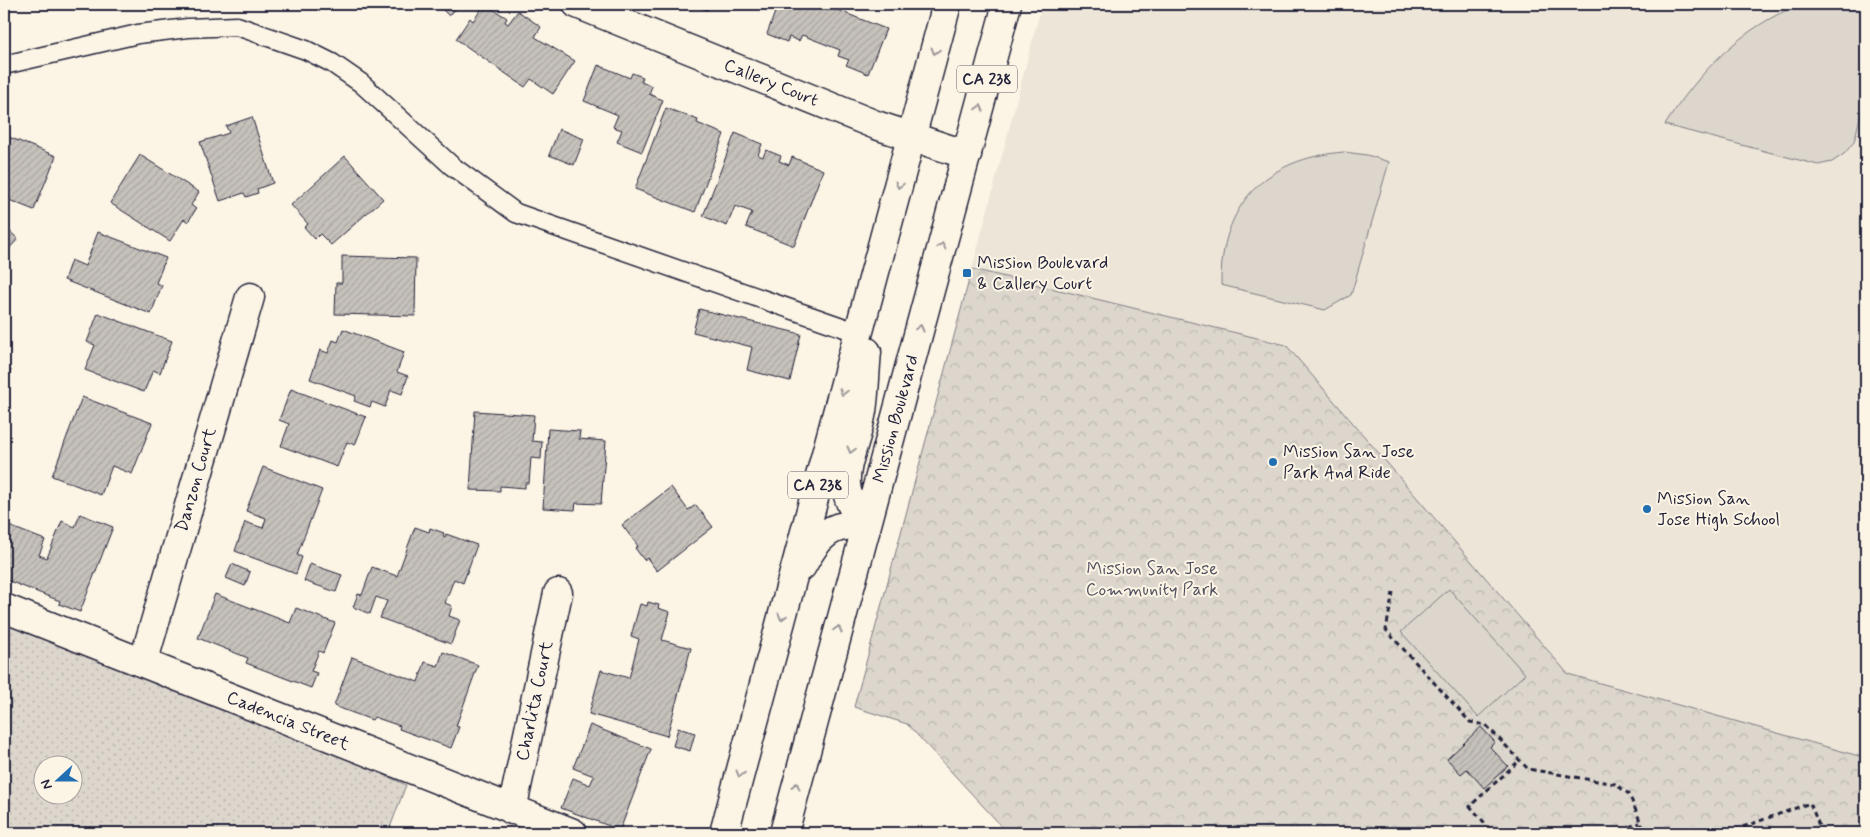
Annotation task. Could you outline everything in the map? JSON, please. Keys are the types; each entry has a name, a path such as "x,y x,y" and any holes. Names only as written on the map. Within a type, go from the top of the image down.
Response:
{"main road":[{"name":"Callery Court","path":"578,4 911,138 967,155"},
{"name":"CA 238","path":"724,833 947,4"},
{"name":"Mission Boulevard","path":"784,833 1008,4"},
{"path":"866,527 854,513 845,489 845,474 862,411 873,281"},
{"name":"Danzon Court","path":"143,663 250,297"},
{"path":"790,590 810,550 830,530 849,524 866,527"},
{"name":"Charlita Court","path":"512,810 558,593"},
{"name":"Cadencia Street","path":"4,608 573,833"}],"lane":[{"path":"4,65 138,34 188,28 237,26 306,50 332,62 361,83 452,166 516,213 859,333"}],"path":[{"path":"1393,592 1386,630 1470,722 1486,725 1528,768 1615,784 1629,794 1644,833"},
{"path":"1499,833 1489,828 1470,806 1520,760"},
{"path":"1726,833 1810,803 1822,833"},
{"path":"1612,833 1640,823"}],"shaded area":[{"name":"Mission San Jose High School","path":"1042,4 1866,4 1866,758 1568,674 1286,345 972,269"}],"green space":[{"path":"1801,4 1866,4 1866,93 1854,142 1844,154 1832,162 1818,165 1665,125 1692,87 1723,53 1759,25"},
{"path":"1344,152 1367,155 1389,162 1351,295 1325,310 1221,285 1223,257 1229,231 1239,209 1252,191 1270,176 1291,164 1316,156"},
{"name":"Mission San Jose Community Park","path":"972,269 1286,345 1568,674 1866,758 1866,833 1008,833 907,724 854,707"},
{"path":"1449,589 1525,674 1478,717 1401,632"},
{"path":"4,608 143,663 406,785 388,833 4,833"}],"building":[{"path":"437,4 460,4 449,16"},
{"path":"485,4 507,18 505,22 508,24 518,11 541,27 535,37 575,61 553,94 531,79 525,87 456,39 470,18 473,21"},
{"path":"690,4 709,4 707,10"},
{"path":"717,4 737,4 735,10"},
{"path":"778,4 822,4 886,29 868,74 846,65 849,60 838,56 840,50 802,35 799,41 789,37 787,42 767,34"},
{"path":"598,65 630,78 632,73 643,77 641,82 652,86 649,94 663,100 642,152 617,142 622,130 613,127 618,115 584,101"},
{"path":"666,108 698,120 697,123 724,134 695,212 635,189"},
{"path":"252,117 273,183 257,189 258,193 246,197 244,193 220,201 200,142 229,133 226,126"},
{"path":"559,129 584,139 574,165 549,155"},
{"path":"735,133 762,144 758,155 763,157 766,150 781,156 779,161 789,165 792,157 823,170 794,246 746,227 752,212 735,206 727,226 703,216"},
{"path":"4,135 56,156 34,210 4,198"},
{"path":"140,155 199,192 191,205 196,209 188,222 184,219 170,241 110,203"},
{"path":"345,156 383,199 331,245 320,234 315,239 304,227 308,224 291,205"},
{"path":"4,226 18,239 4,254"},
{"path":"98,232 166,258 156,283 162,285 151,314 64,280 71,260 85,266"},
{"path":"342,256 416,258 415,316 335,314 336,283 342,283"},
{"path":"699,309 801,334 790,381 747,370 752,347 693,332"},
{"path":"98,313 172,341 160,373 153,370 144,392 85,370 95,345 87,342"},
{"path":"343,329 404,352 397,372 408,376 402,394 391,390 385,407 372,402 370,407 354,401 356,396 310,379 320,350 328,353 333,340 338,342"},
{"path":"4,367 11,370 4,390"},
{"path":"291,389 366,417 355,445 347,442 337,467 281,446 289,424 279,420"},
{"path":"82,397 152,423 132,474 112,466 101,495 52,476"},
{"path":"475,411 534,415 532,441 542,442 541,459 531,458 529,483 525,483 525,488 500,486 500,491 470,490"},
{"path":"548,429 580,431 579,439 606,441 601,504 576,503 575,510 543,508"},
{"path":"263,467 322,490 297,555 302,557 296,574 235,551 245,522 263,528 266,518 246,511"},
{"path":"671,487 688,510 696,505 713,527 657,571 647,558 644,560 635,548 638,546 622,525"},
{"path":"80,514 113,527 80,612 59,604 60,601 4,579 4,524 45,540 39,555 47,558 62,521 75,527"},
{"path":"415,527 429,532 430,528 444,533 443,536 445,537 446,534 477,545 463,583 454,579 445,603 452,606 449,616 460,620 451,644 380,618 387,601 376,597 370,614 353,607 358,594 362,595 372,567 397,576"},
{"path":"232,564 250,572 245,586 226,578"},
{"path":"310,564 342,575 336,592 304,581"},
{"path":"215,594 290,623 296,608 335,623 323,653 319,651 311,671 317,673 311,688 246,663 248,658 198,638"},
{"path":"648,602 659,605 658,608 670,612 662,640 691,648 667,736 589,714 601,670 629,678 639,639 631,636 640,604 647,606"},
{"path":"443,652 478,665 456,726 459,727 451,748 399,729 400,726 374,717 372,720 334,706 352,657 418,682 425,662 438,666"},
{"path":"590,725 651,749 620,830 561,808 573,778 590,785 594,776 573,768"},
{"path":"1481,727 1495,742 1490,747 1508,766 1484,788 1467,769 1461,774 1447,759"},
{"path":"678,728 695,733 690,751 673,746"}],"place":[{"name":"Mission Boulevard & Callery Court","path":"967,273"},
{"name":"Mission San Jose Park And Ride","path":"1273,462"},
{"name":"Mission San Jose High School","path":"1647,509"}]}
